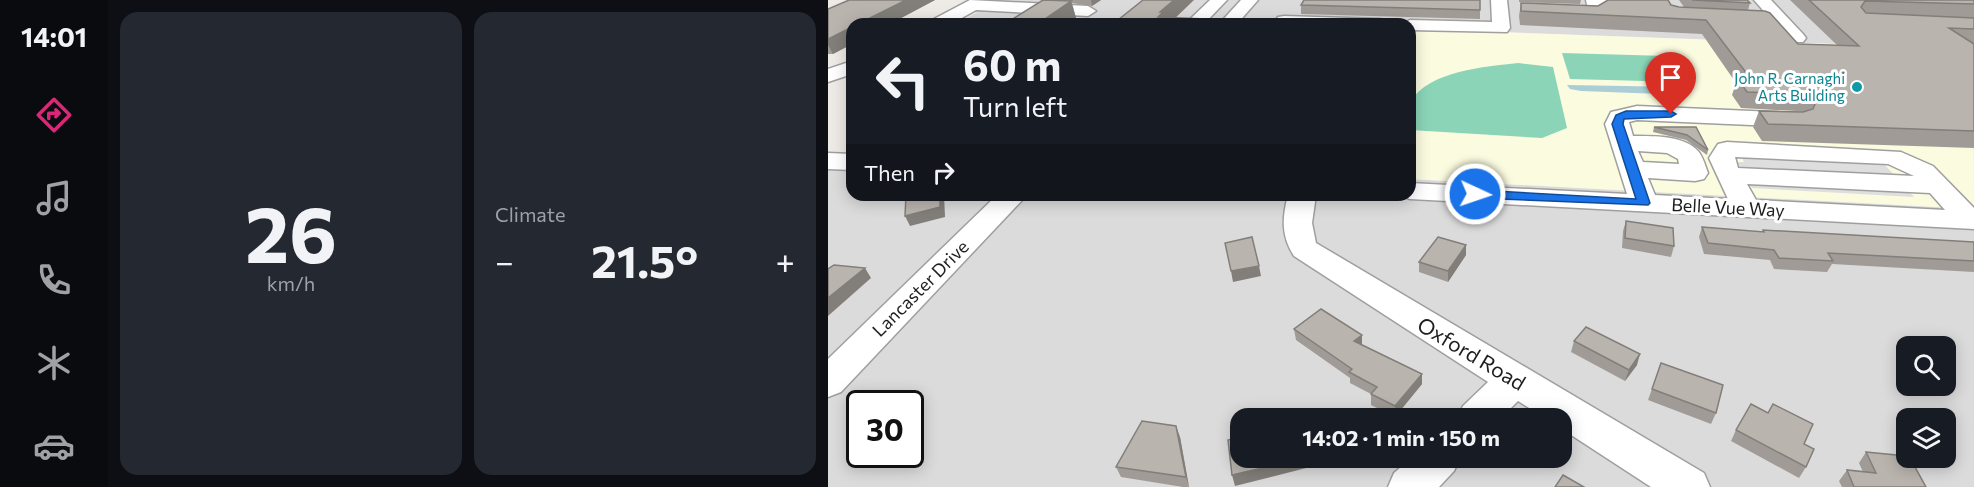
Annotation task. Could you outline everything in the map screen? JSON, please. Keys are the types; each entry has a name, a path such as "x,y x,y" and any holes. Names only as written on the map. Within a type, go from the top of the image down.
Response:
{"street":[{"path":"1200,18 1219,0"},
{"path":"1234,18 1250,0"},
{"path":"1416,25 1501,28 1500,0"},
{"path":"1762,0 1797,38"},
{"path":"1574,11 1596,12 1592,1 1659,5"},
{"path":"949,18 977,3 1088,11"},
{"path":"1286,18 1294,7"},
{"path":"1644,203 1617,124 1619,117 1626,114 1796,120"},
{"path":"1624,143 1663,145 1679,149 1688,155 1695,173 1633,169"},
{"path":"828,161 846,162"},
{"path":"1746,208 1729,175 1937,185 1972,220"},
{"name":"Belle Vue Way","path":"1416,191 1972,220"},
{"name":"Lancaster Drive","path":"828,382 1007,201"},
{"name":"Oxford Road","path":"1301,201 1297,223 1299,241 1305,249 1688,487"},
{"path":"1487,408 1515,380"},
{"path":"1410,487 1429,468"}],"shaded area":[{"path":"999,0 1974,0 1974,49 1416,29 1416,18 968,18"},
{"path":"1416,29 1973,49 1974,209 1416,179"},
{"path":"1736,148 1876,155 1914,197 1752,188 1737,162 1744,162"},
{"path":"828,168 846,170 846,201 1416,201 1416,179 1974,209 1974,487 828,487"}],"green space":[{"path":"1562,53 1666,56 1682,82 1570,79"},
{"path":"1518,63 1553,67 1567,128 1542,138 1416,130 1416,95 1419,91 1444,77 1490,66"}],"water":[{"path":"1567,85 1680,87 1688,93 1687,95 1581,91 1570,89"}],"building":[{"path":"849,0 906,0 870,18 846,18 846,30 828,39 828,9"},
{"path":"1043,0 1071,1 1046,18 1014,18"},
{"path":"1143,0 1174,0 1160,12 1163,12 1158,17 1181,18 1120,18"},
{"path":"1304,0 1480,0 1480,10 1301,5"},
{"path":"1608,0 1668,0 1671,5 1679,7 1765,11 1770,13 1798,44 1859,46 1809,0 1974,0 1974,4 1865,1 1861,7 1866,13 1974,18 1974,29 1949,28 1974,44 1974,131 1768,124 1759,111 1803,112 1813,109 1816,102 1811,96 1803,94 1747,92 1738,79 1751,79 1706,20 1521,11 1521,3 1598,6"},
{"path":"1692,0 1747,0 1750,3"},
{"path":"1654,127 1696,127 1708,150 1687,135"},
{"path":"906,201 940,201 940,207 905,216"},
{"path":"1626,221 1673,228 1674,246 1625,238"},
{"path":"1702,227 1974,242 1974,261 1828,253 1833,261 1779,258 1774,250 1708,243"},
{"path":"1252,237 1259,266 1231,271 1225,243"},
{"path":"1438,237 1466,245 1448,271 1419,262"},
{"path":"834,265 865,268 828,298 828,269"},
{"path":"1321,309 1362,335 1354,341 1422,374 1395,406 1371,394 1377,387 1349,372 1352,369 1294,329"},
{"path":"1586,327 1640,354 1629,370 1574,341"},
{"path":"1661,363 1723,385 1716,413 1652,389"},
{"path":"1751,404 1768,413 1773,404 1813,424 1804,444 1814,449 1806,467 1736,430"},
{"path":"1142,421 1176,426 1186,477 1116,467"},
{"path":"1866,452 1896,455 1896,468 1916,468 1926,487 1854,487 1847,470 1876,473"},
{"path":"1231,468 1262,468 1232,475"},
{"path":"1563,475 1584,487 1555,487"}],"place":[{"name":"John R. Carnaghi Arts Building","path":"1857,87"}],"route":[{"path":"1475,194 1644,203 1617,124 1619,117 1637,113 1671,114"}]}
